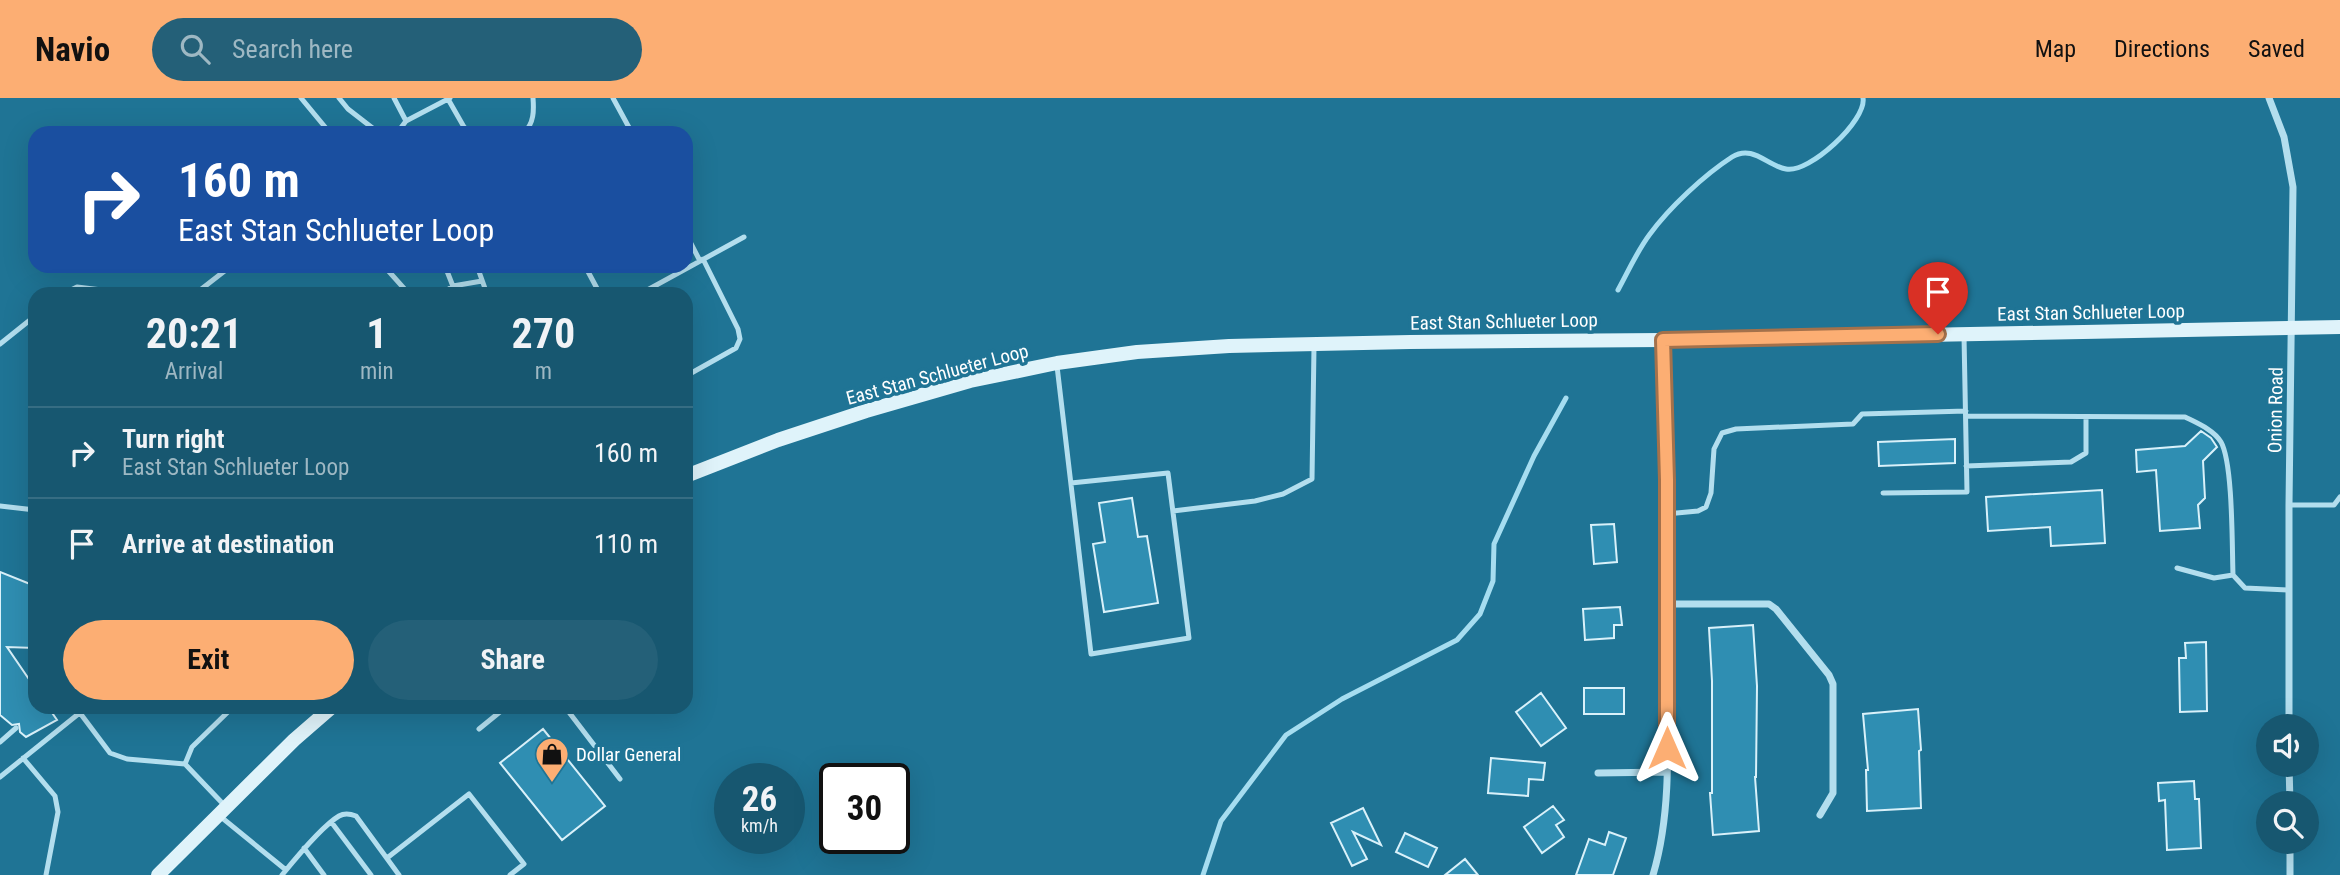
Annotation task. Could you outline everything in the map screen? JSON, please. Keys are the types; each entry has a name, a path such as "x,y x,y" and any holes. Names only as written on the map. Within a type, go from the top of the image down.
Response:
{"main road":[{"name":"East Stan Schlueter Loop","path":"693,473 778,440 970,381 1057,363 1150,351 1314,344 2340,327"},
{"path":"158,875 323,714"}],"street":[{"name":"Onion Road","path":"2269,98 2284,137 2292,187 2289,714"},
{"path":"1653,875 1660,851 1667,772 1663,340"},
{"path":"1667,604 1769,604 1776,609 1829,675 1835,695 1833,793 1820,815"},
{"path":"1598,773 1667,772"},
{"path":"2290,854 2290,875"}],"lane":[{"path":"301,98 324,126"},
{"path":"339,98 370,126"},
{"path":"394,98 406,121"},
{"path":"530,126 534,111 533,98"},
{"path":"613,98 628,126"},
{"path":"402,126 406,121 449,99 463,126"},
{"path":"693,265 744,237"},
{"path":"693,245 738,329 740,340 736,348 693,372"},
{"path":"205,287 222,273"},
{"path":"390,273 403,287"},
{"path":"448,273 453,286 482,281"},
{"path":"479,273 484,287"},
{"path":"653,287 678,273"},
{"path":"0,344 28,322"},
{"path":"1883,493 1966,492 1964,333"},
{"path":"1173,511 1255,501 1283,494 1312,479 1314,344"},
{"path":"1057,363 1071,483 1091,654 1189,638 1168,473 1071,483"},
{"path":"1666,514 1706,507 1711,493 1714,449 1722,433 1737,429 1853,424 1862,414 2185,417 2206,427 2221,442 2228,465 2233,575 2245,588 2289,590"},
{"path":"1966,466 2071,462 2086,453 2086,417"},
{"path":"2289,505 2334,505 2340,497"},
{"path":"0,506 28,509"},
{"path":"2177,568 2214,578 2233,575"},
{"path":"0,777 79,714"},
{"path":"81,714 110,753 127,760 185,764 222,811 284,873 304,848 340,816 349,814 356,816 399,875"},
{"path":"185,764 192,747 226,714"},
{"path":"478,729 497,714"},
{"path":"570,714 620,779"},
{"path":"0,742 16,729"},
{"path":"23,758 55,796 58,812 46,875"},
{"path":"387,858 469,794 524,864 510,875"},
{"path":"332,823 371,875"},
{"path":"304,848 324,875"}],"building":[{"path":"2201,431 2211,438 2217,447 2203,461 2205,498 2198,505 2200,528 2160,531 2156,470 2137,472 2136,450 2185,446"},
{"path":"1955,439 1955,463 1879,466 1878,442"},
{"path":"2102,490 2105,543 2051,546 2050,527 1988,531 1986,497"},
{"path":"1132,498 1138,537 1147,536 1158,603 1104,612 1093,544 1105,542 1099,503"},
{"path":"1614,524 1617,562 1594,564 1591,525"},
{"path":"0,572 28,583 28,648 7,647 28,678 28,714 53,714 57,720 26,737 20,732 19,724 12,725 0,715"},
{"path":"1620,607 1622,625 1614,625 1614,638 1585,640 1583,609"},
{"path":"1753,625 1757,686 1755,777 1759,831 1713,835 1710,793 1712,681 1709,628"},
{"path":"2206,642 2207,711 2180,712 2179,658 2186,658 2185,643"},
{"path":"1584,688 1624,688 1624,714 1584,714"},
{"path":"1541,693 1566,728 1541,746 1516,712"},
{"path":"1918,709 1921,808 1867,811 1868,770 1863,714"},
{"name":"Dollar General","path":"543,729 605,806 562,840 500,763"},
{"path":"1491,758 1545,763 1543,780 1529,779 1528,796 1488,793"},
{"path":"2194,781 2195,799 2199,799 2201,848 2167,850 2165,800 2159,801 2158,783"},
{"path":"1553,806 1564,820 1556,825 1564,837 1542,853 1524,827"},
{"path":"1363,808 1381,845 1353,832 1367,859 1352,866 1331,823"},
{"path":"1609,832 1626,838 1613,875 1576,875 1589,839 1605,845"},
{"path":"1405,833 1437,848 1428,867 1396,852"},
{"path":"1465,859 1478,875 1445,875"}],"waterway":[{"path":"1618,290 1641,247 1658,224 1710,173 1732,157 1747,153 1786,169 1808,163 1835,144 1856,119 1862,108 1863,98"},
{"path":"1203,875 1221,821 1286,735 1342,699 1457,640 1480,614 1493,581 1494,544 1534,456 1566,398"}],"place":[{"name":"Dollar General","path":"552,784"}],"route":[{"path":"1667,748 1667,480 1663,340 1938,334"}]}
